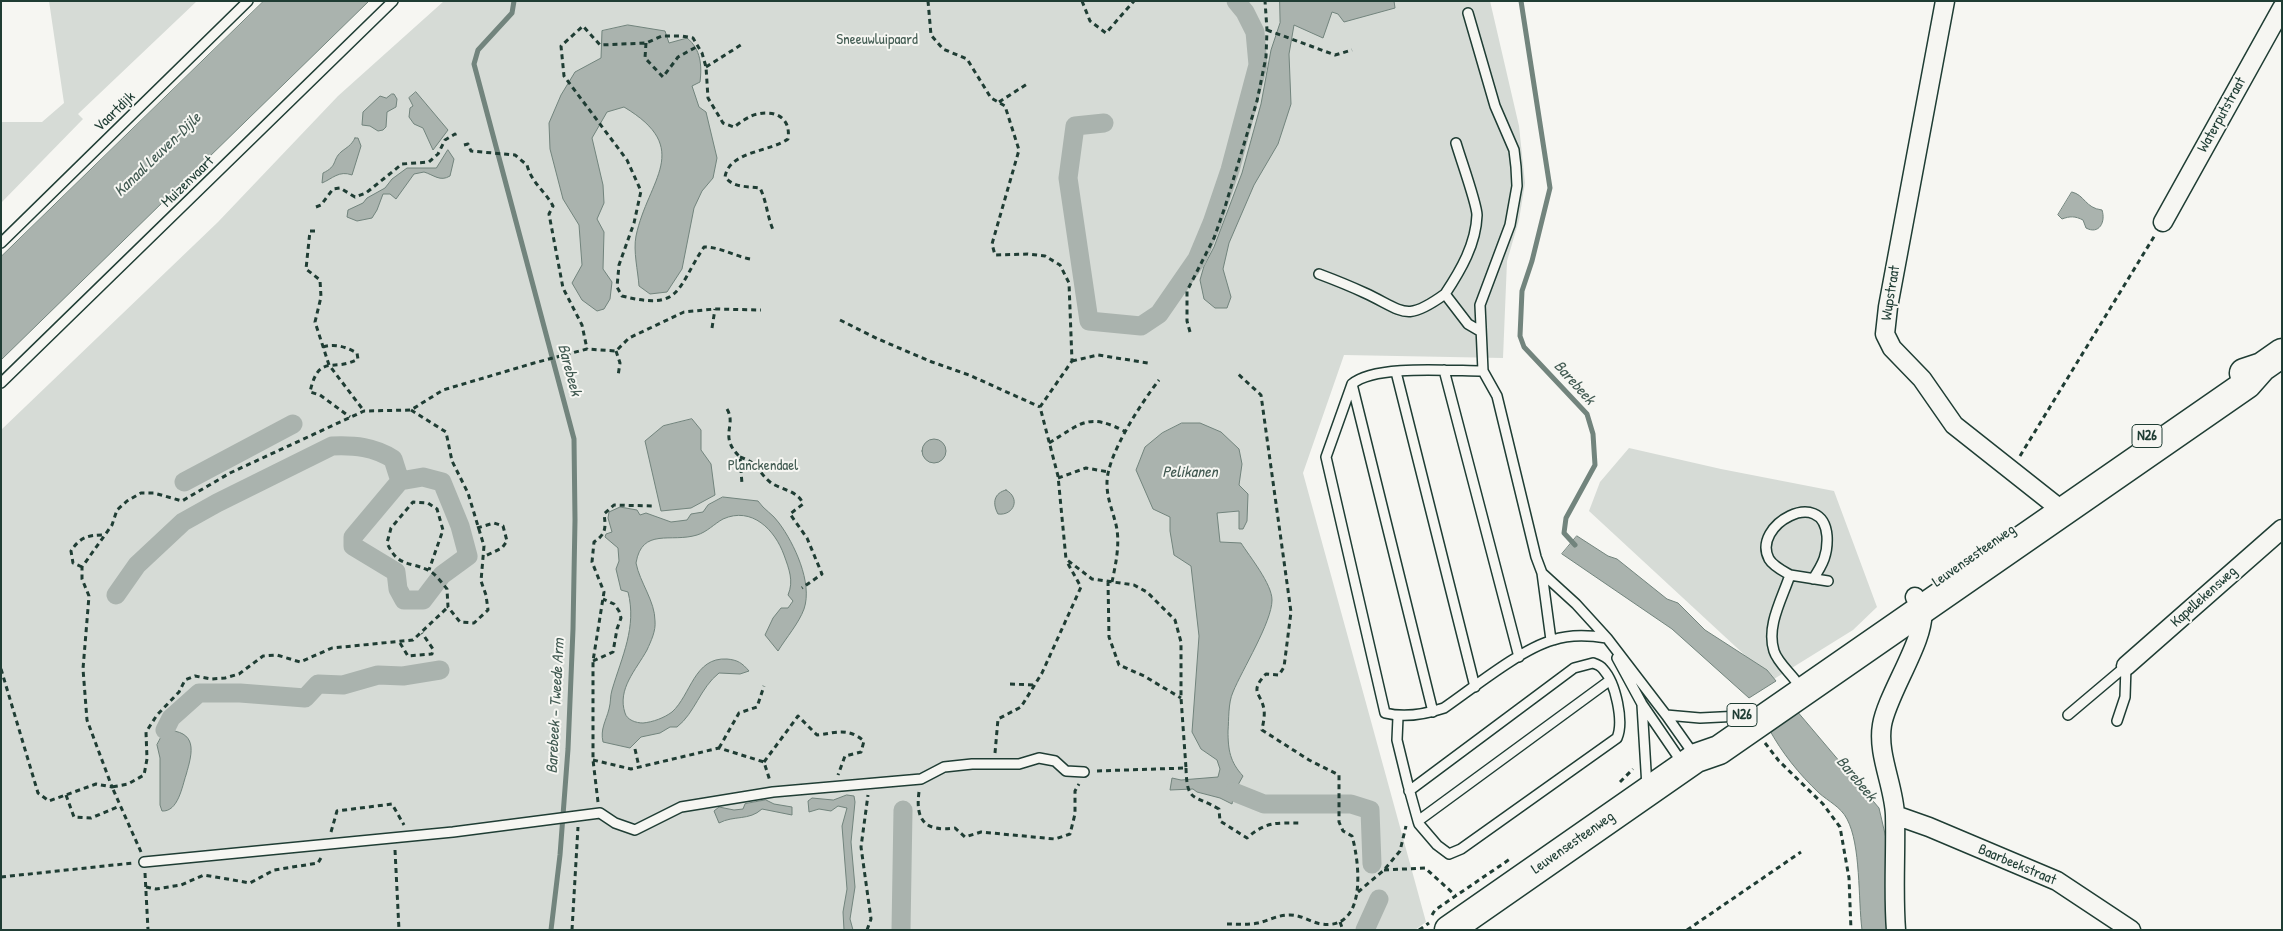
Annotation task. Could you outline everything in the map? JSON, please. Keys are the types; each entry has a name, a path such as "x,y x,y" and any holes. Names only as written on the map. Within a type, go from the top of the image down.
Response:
{"main road":[{"name":"Leuvensesteenweg","path":"1747,721 2059,507 2246,384 2262,365"},
{"name":"Leuvensesteenweg","path":"1450,930 1647,792 1691,763 1719,750 1747,721 1795,680 1919,604"}],"street":[{"name":"Wupstraat","path":"1945,1 1888,307 1885,334 1892,348 1922,379 1954,424 2011,471 2059,507"},
{"name":"Waterputstraat","path":"2163,222 2282,8"},
{"name":"Kapellekensweg","path":"2126,666 2282,529"},
{"path":"1896,930 1895,815 1882,744 1881,726 1888,703 1920,633 1919,604"},
{"name":"Baarbeekstraat","path":"1895,815 2057,881 2131,930"}],"lane":[{"name":"Vaartdijk","path":"1,243 248,1"},
{"name":"Muizenvaart","path":"1,383 393,1"},
{"path":"1468,13 1495,106 1514,150 1517,186 1505,242 1483,292 1480,305 1483,371 1497,396 1536,557 1542,573 1551,640"},
{"path":"1319,274 1367,294 1401,311 1414,311 1424,308 1445,294 1461,269 1471,246 1477,213 1456,144"},
{"path":"1445,294 1468,324 1480,331"},
{"path":"1444,370 1519,656"},
{"path":"1483,371 1396,372 1372,374 1358,379 1352,384 1326,457 1385,713 1398,716 1434,712 1444,708 1519,656 1551,640 1589,635 1606,638"},
{"path":"1396,372 1476,687"},
{"path":"1352,384 1434,712"},
{"path":"1814,579 1823,565 1828,550 1826,527 1820,517 1811,512 1799,512 1784,519 1767,538 1765,549 1770,560 1790,576 1828,581"},
{"path":"1542,573 1576,604 1606,638 1666,714 1691,763"},
{"path":"1790,576 1776,610 1772,639 1774,652 1795,680"},
{"path":"1606,638 1642,704 1691,763"},
{"path":"1398,716 1397,740 1410,791 1418,821 1437,845 1449,854 1461,849 1617,738 1621,728 1619,710 1603,668 1592,663 1574,668 1410,791"},
{"path":"2068,715 2126,666"},
{"path":"2117,721 2125,697 2126,666"},
{"path":"1418,821 1609,681"},
{"path":"1642,704 1647,792"},
{"path":"1666,714 1747,721"},
{"path":"144,862 395,838 600,813 615,823 635,830 681,807 773,792 868,782 921,779 944,767 1019,764 1039,758 1055,761 1066,771 1084,772"}],"path":[{"path":"928,1 931,35 943,49 967,59 987,93 1005,106 1019,150 992,244 995,254 1045,256 1060,265 1069,283 1072,361 1040,407 1058,478 1066,559 1081,587 1042,673 1021,707 998,718 995,764"},
{"path":"1082,1 1090,21 1106,33 1134,1"},
{"path":"1190,332 1187,321 1187,290 1214,238 1238,170 1257,101 1266,57 1265,1"},
{"path":"750,259 739,257 717,247 704,248 682,288 663,301 637,300 622,296 617,287 619,265 634,223 641,191 627,160 564,76 561,46 583,26 600,45 646,43 662,36 693,38 706,67 708,98 722,123 734,127 757,114 780,115 786,121 790,130 788,139 780,144 740,157 732,162 726,170 725,177 730,183 760,188 774,232"},
{"path":"1267,30 1335,55 1352,50"},
{"path":"646,43 645,58 663,78 678,57 698,46"},
{"path":"706,67 744,43"},
{"path":"998,102 1027,84"},
{"path":"316,206 321,205 333,189 340,188 355,197 366,193 402,164 429,162 438,154 445,140 455,134 456,137"},
{"path":"464,145 468,144 471,151 515,155 528,165 530,175 553,206 549,214 558,273 562,288 582,325 587,349"},
{"path":"2011,471 2163,222"},
{"path":"315,231 310,231 306,269 320,280 322,297 315,322 329,365 364,411"},
{"path":"148,930 144,862 139,845 112,787 87,720 83,669 89,596 82,579 82,567 112,525 117,510 127,501 141,493 154,493 182,501 230,473 364,411 411,410 443,390 534,363 587,349 616,351 629,338 684,312 715,309 761,310"},
{"path":"712,328 715,309"},
{"path":"840,320 878,339 932,362 969,375 1040,407"},
{"path":"323,347 331,344 357,353 358,359 350,364 329,365 319,369 313,378 310,392 320,394 350,417"},
{"path":"616,351 620,363 618,376"},
{"path":"1072,361 1098,355 1148,363"},
{"path":"1231,930 1227,924 1255,924 1288,914 1305,917 1321,924 1340,922 1353,910 1358,892 1356,849 1352,836 1343,831 1339,822 1339,775 1309,760 1262,730 1264,708 1259,699 1258,682 1266,674 1279,675 1284,668 1291,612 1261,395 1238,373"},
{"path":"1160,380 1143,402 1126,432 1111,463 1107,482 1109,504 1116,522 1118,544 1110,582 1109,637 1119,665 1144,676 1181,698"},
{"path":"727,409 730,414 727,433 731,448 740,457 753,461 770,482 788,490 801,500 803,504 790,514 807,538 822,574 802,588"},
{"path":"411,410 446,432 452,461 468,493 484,546 481,581 486,595 488,610 474,623 460,622 448,607 447,589 429,570 405,564 391,553 387,544 391,528 413,502 428,503 437,509 443,530 429,570"},
{"path":"1049,443 1085,421 1104,423 1126,432"},
{"path":"740,457 742,484"},
{"path":"1058,478 1086,468 1109,472"},
{"path":"600,813 593,760 593,661 604,592 592,562 594,542 602,537 606,530 604,514 614,505 653,506"},
{"path":"478,528 494,523 503,526 508,541 502,548 483,557"},
{"path":"82,567 73,563 71,551 77,541 88,536 104,535"},
{"path":"1066,559 1092,579 1134,585 1147,592 1175,620 1181,642 1181,698 1186,775 1188,791 1193,798 1219,809 1220,821 1247,838 1258,828 1271,823 1301,823"},
{"path":"593,661 613,652 621,618 620,611 614,604 603,599"},
{"path":"1,670 38,793 49,801 96,784 112,787 128,784 144,775 147,758 146,732 157,715 179,692 185,680 195,676 211,679 239,674 263,656 277,655 300,662 332,648 374,643 400,643 413,640 448,607"},
{"path":"400,643 408,656 432,654 433,649 422,632"},
{"path":"1010,684 1034,685"},
{"path":"719,748 739,713 757,707 764,686"},
{"path":"764,762 798,716 817,735 833,734 841,731 857,735 864,740 861,752 844,756 838,770 838,785"},
{"path":"1747,721 1779,762 1823,804 1840,827 1849,878 1851,930"},
{"path":"593,760 630,769 719,748 764,762"},
{"path":"635,749 640,767"},
{"path":"764,762 773,792"},
{"path":"921,779 918,803 921,818 928,826 940,830 955,828 965,837 981,832 1054,839 1070,834 1075,814 1076,792 1084,772 1186,768"},
{"path":"867,930 871,919 861,847 868,799 868,782"},
{"path":"66,795 74,817 91,818 120,806"},
{"path":"146,887 156,889 181,885 204,875 250,883 274,870 318,863 328,844 337,810 392,804 410,836"},
{"path":"572,930 579,831 577,816"},
{"path":"1358,892 1384,870 1400,850 1409,817"},
{"path":"395,838 400,930"},
{"path":"1686,930 1801,852"},
{"path":"1,877 144,862"},
{"path":"1384,870 1425,868 1455,895"},
{"path":"1340,922 1343,930"}],"green space":[{"path":"49,1 197,1 78,114 83,119 1,203 1,122 42,122 64,103"},
{"name":"Planckendael","path":"444,1 1490,1 1519,126 1525,183 1519,220 1507,261 1503,358 1344,355 1303,473 1426,922 1415,930 1,930 1,430 218,222 338,96"},
{"path":"1629,448 1721,469 1834,491 1877,607 1853,630 1774,679 1767,670 1749,659 1589,511 1600,482"}],"water":[{"name":"Kanaal Leuven-Dijle","path":"264,1 369,1 1,360 1,257"},
{"path":"1280,1 1394,1 1395,8 1344,22 1338,14 1332,12 1323,38 1294,25 1289,54 1291,104 1278,144 1254,185 1229,243 1223,269 1231,297 1227,308 1215,308 1204,299 1200,280 1242,173 1261,104 1271,50 1280,23"},
{"path":"628,25 665,31 669,43 687,38 692,42 700,58 701,76 700,82 692,86 699,107 706,112 717,158 713,178 702,191 694,208 682,269 667,292 650,294 639,286 635,242 642,216 661,166 662,151 657,137 645,122 624,107 607,112 592,138 603,185 604,203 597,219 604,232 603,269 612,282 610,299 604,309 597,311 582,300 572,283 582,265 579,225 563,199 550,149 549,123 561,95 575,72 601,58 602,31"},
{"path":"416,92 448,130 433,150 423,128 414,124 409,117 410,108 413,106 409,98"},
{"path":"392,94 397,99 396,107 387,112 386,127 378,131 370,126 362,125 363,112 380,96 386,98"},
{"path":"355,138 358,138 361,146 352,175 339,174 322,183 323,173 331,168 338,155"},
{"path":"448,150 454,159 450,176 440,178 424,172 414,174 396,199 390,194 383,194 372,218 357,221 347,217 348,210 363,203 367,198 385,188 392,179 407,168 436,168"},
{"path":"2072,192 2080,196 2092,207 2102,210 2103,219 2098,229 2091,230 2086,228 2083,220 2070,217 2062,219 2058,215"},
{"path":"692,419 701,430 701,450 711,464 715,495 691,508 661,511 645,441 663,426"},
{"name":"Pelikanen","path":"1182,423 1200,423 1221,432 1239,449 1242,464 1239,485 1248,494 1247,521 1243,529 1239,529 1239,511 1217,513 1220,542 1241,543 1265,579 1272,600 1267,621 1230,701 1229,750 1235,766 1243,776 1234,792 1232,804 1193,789 1170,790 1172,778 1181,780 1218,777 1220,769 1217,760 1201,749 1192,732 1199,636 1191,566 1174,555 1170,517 1153,509 1136,470 1145,447 1162,433"},
{"path":"934,439 939,440 945,446 945,456 939,462 934,463 929,462 923,456 922,451 923,446 929,440"},
{"path":"1006,490 1013,497 1014,506 1004,514 998,514 995,499 999,493"},
{"path":"723,497 758,501 785,531 796,552 804,576 806,599 802,614 778,651 765,635 773,618 781,608 788,608 793,601 788,595 791,585 790,575 788,565 775,537 753,518 734,516 723,519 697,535 651,540 639,552 636,563 653,606 655,625 647,650 633,672 626,688 623,704 628,718 635,722 643,723 651,722 669,714 678,705 700,670 716,660 727,659 737,661 749,671 740,674 719,673 712,679 688,715 677,727 670,727 660,733 641,737 630,748 603,742 603,729 630,629 631,617 628,592 621,590 616,569 619,561 618,548 605,537 606,534 612,532 608,518 609,512 620,507 637,510 640,515 646,513 671,522 687,520 691,514 703,512 708,505"},
{"path":"1577,536 1608,556 1617,559 1667,599 1678,603 1705,630 1767,670 1776,681 1749,698 1672,629 1562,554"},
{"path":"1796,710 1879,808 1888,847 1890,930 1862,930 1857,857 1852,830 1847,819 1834,804 1819,793 1798,771 1785,755 1769,729"},
{"path":"165,730 183,734 188,738 191,750 183,786 176,803 167,810 162,811 160,805 160,758 157,745"},
{"path":"847,795 854,796 855,802 851,842 855,887 850,919 853,930 844,930 843,912 847,889 842,826 847,808 838,806 831,811 819,809 809,812 808,801 812,798 833,800"},
{"path":"766,800 774,804 792,807 792,815 762,809 747,817 730,819 719,823 714,811 719,807 734,810 743,809 745,804"}],"waterway":[{"name":"Barebeek","path":"514,1 512,13 478,50 474,64 574,439 573,629 568,749 560,855 551,930"},
{"path":"1104,123 1075,126 1068,178 1089,321 1141,326 1159,314 1197,259 1212,223 1230,170 1258,65 1255,32 1245,12 1236,1"},
{"name":"Barebeek","path":"1521,1 1550,188 1532,261 1522,291 1520,336 1524,347 1587,414 1593,434 1595,465 1566,518 1564,533 1575,545"},
{"path":"184,482 293,424"},
{"path":"116,595 137,565 183,522 332,446 364,448 386,455 393,459 400,481"},
{"path":"423,477 442,482 460,526 468,556 442,575 423,600 404,600 398,589 396,572 353,546 353,537 400,481 423,477"},
{"path":"165,730 171,718 199,693 240,693 305,698 318,684 343,685 378,675 403,676 440,670"},
{"path":"1234,792 1264,804 1351,804 1370,810 1372,864"},
{"path":"901,930 903,810"},
{"path":"1365,930 1379,899"}],"park label":[{"name":"Sneeuwluipaard","path":"877,40"}],"water label":[{"name":"Barebeek - Tweede Arm","path":"556,706"}]}
